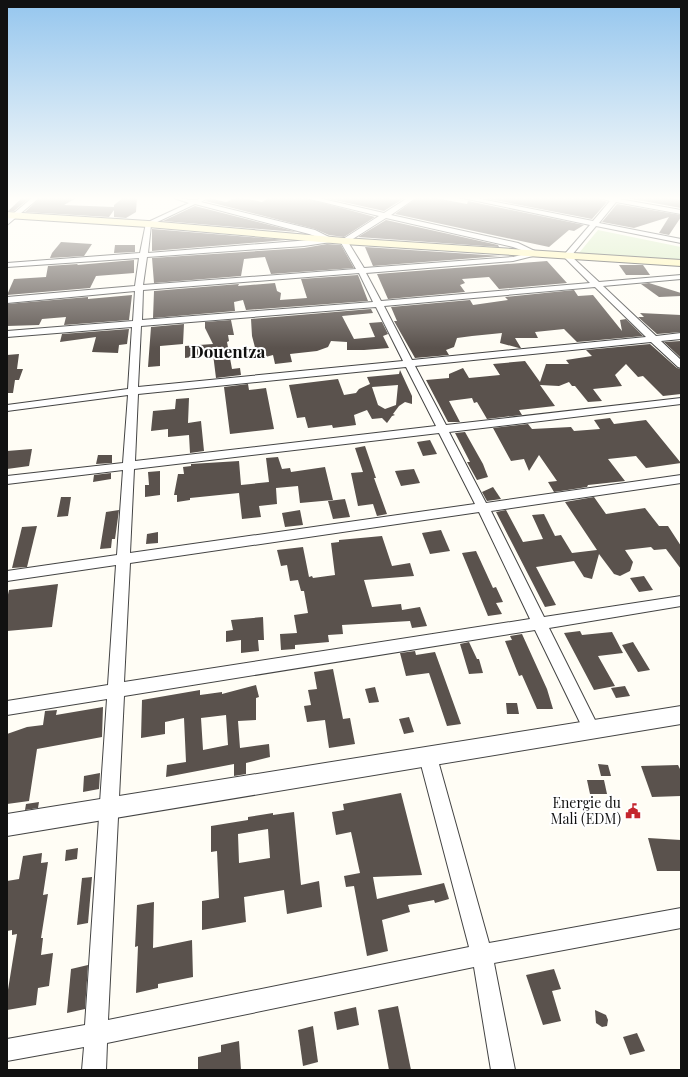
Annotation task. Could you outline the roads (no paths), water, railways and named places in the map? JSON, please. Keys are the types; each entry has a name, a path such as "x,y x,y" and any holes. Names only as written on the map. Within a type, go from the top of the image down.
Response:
{"main road":[{"path":"437,247 681,263"}],"street":[{"path":"94,1070 139,288 145,247"},
{"path":"7,265 252,247"},
{"path":"348,247 362,272 483,508 592,730"},
{"path":"521,247 537,254"},
{"path":"574,247 567,256 681,365"},
{"path":"7,300 139,288 513,260 537,254"},
{"path":"7,334 138,322 378,304 596,283 681,277"},
{"path":"7,408 133,391 681,336"},
{"path":"7,480 681,401"},
{"path":"7,576 681,479"},
{"path":"7,708 681,601"},
{"path":"7,824 681,715"},
{"path":"428,757 482,955 503,1070"},
{"path":"7,1050 96,1034 482,955 681,918"}],"place":[{"name":"Energie du Mali (EDM)","path":"633,811"}],"district":[{"name":"Douentza","path":"228,352"}]}
